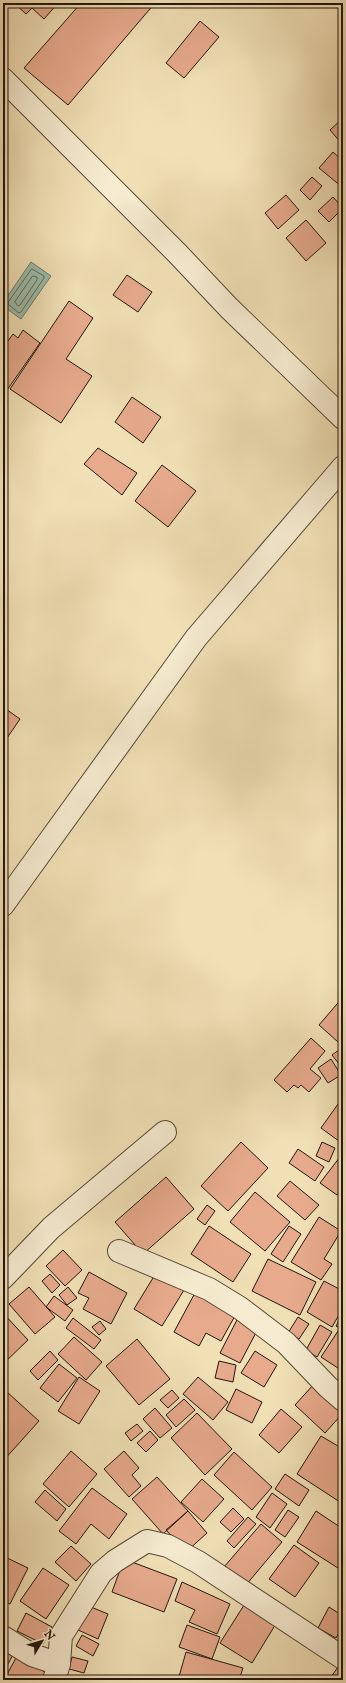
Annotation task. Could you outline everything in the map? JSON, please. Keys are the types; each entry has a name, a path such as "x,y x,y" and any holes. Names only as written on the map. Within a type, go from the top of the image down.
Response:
{"street":[{"path":"3,79 178,253 229,308 343,418"},
{"path":"3,905 196,638 343,467"},
{"path":"3,1278 51,1228 165,1132"},
{"path":"119,1251 209,1288 240,1308 286,1343 328,1387 343,1400"},
{"path":"3,1637 56,1672 60,1636 102,1573 115,1561 147,1541 168,1546 198,1562 343,1658"}],"water":[{"path":"31,262 51,276 21,319 3,306 3,303"}],"building":[{"path":"14,3 58,3 44,19 32,8 26,14"},
{"path":"81,3 155,3 68,105 24,68"},
{"path":"200,21 219,37 184,78 166,63"},
{"path":"342,119 343,120 342,144 330,130"},
{"path":"333,152 343,161 342,187 319,168"},
{"path":"312,177 322,186 310,200 300,190"},
{"path":"286,195 299,210 278,229 265,213"},
{"path":"333,197 343,208 329,222 318,211"},
{"path":"306,220 326,243 306,261 286,238"},
{"path":"127,275 152,292 138,312 113,295"},
{"path":"69,301 93,318 66,359 92,376 61,423 10,389"},
{"path":"23,330 40,343 5,393 3,392 3,348 13,334 18,338"},
{"path":"132,397 161,417 143,443 115,422"},
{"path":"98,448 137,473 122,495 84,464"},
{"path":"162,465 196,491 168,527 135,501"},
{"path":"3,707 20,719 5,741 3,740"},
{"path":"343,997 343,1036 338,1042 319,1025"},
{"path":"311,1038 325,1051 310,1069 321,1078 309,1092 301,1085 298,1088 294,1085 287,1092 274,1080"},
{"path":"343,1047 343,1069 332,1055"},
{"path":"331,1059 341,1075 328,1083 318,1068"},
{"path":"343,1097 343,1144 321,1128"},
{"path":"241,1142 268,1168 228,1211 201,1186"},
{"path":"322,1142 335,1148 329,1162 316,1156"},
{"path":"298,1149 324,1167 315,1181 289,1163"},
{"path":"343,1153 343,1187 337,1195 320,1183"},
{"path":"166,1177 194,1209 143,1254 115,1222"},
{"path":"290,1181 319,1205 305,1220 277,1196"},
{"path":"255,1192 290,1222 265,1251 230,1222"},
{"path":"207,1205 215,1211 205,1225 197,1219"},
{"path":"319,1217 341,1231 324,1259 332,1264 321,1280 291,1262"},
{"path":"209,1226 251,1254 233,1282 191,1254"},
{"path":"289,1226 301,1234 283,1262 271,1254"},
{"path":"63,1250 82,1270 65,1286 46,1266"},
{"path":"268,1259 316,1282 300,1315 252,1291"},
{"path":"89,1272 127,1293 111,1324 83,1309 89,1298 78,1293"},
{"path":"156,1273 184,1290 162,1326 134,1309"},
{"path":"50,1274 60,1285 52,1293 42,1281"},
{"path":"324,1281 343,1291 343,1308 332,1327 307,1312"},
{"path":"29,1287 55,1317 35,1334 9,1304"},
{"path":"68,1287 77,1298 67,1305 59,1295"},
{"path":"196,1291 236,1314 221,1341 206,1333 199,1346 174,1332"},
{"path":"54,1296 73,1310 65,1321 46,1307"},
{"path":"3,1313 28,1340 3,1364"},
{"path":"343,1313 343,1330 336,1326"},
{"path":"239,1316 259,1327 240,1363 220,1353"},
{"path":"298,1317 309,1324 299,1339 288,1333"},
{"path":"73,1318 101,1340 94,1349 66,1328"},
{"path":"100,1321 106,1329 99,1335 92,1327"},
{"path":"320,1325 332,1332 317,1357 306,1350"},
{"path":"338,1331 343,1334 343,1367 341,1370 321,1357"},
{"path":"74,1337 102,1362 86,1380 58,1354"},
{"path":"137,1339 170,1379 139,1405 106,1366"},
{"path":"50,1351 58,1360 38,1380 30,1371"},
{"path":"255,1351 277,1365 264,1387 241,1373"},
{"path":"219,1361 236,1365 233,1382 215,1378"},
{"path":"59,1364 77,1378 58,1402 40,1388"},
{"path":"79,1377 100,1391 79,1424 58,1411"},
{"path":"198,1377 228,1402 213,1420 183,1394"},
{"path":"314,1384 343,1410 343,1413 325,1433 295,1405"},
{"path":"236,1389 262,1402 252,1423 226,1410"},
{"path":"172,1390 179,1398 168,1408 160,1400"},
{"path":"7,1392 39,1421 3,1461 3,1397"},
{"path":"184,1399 195,1410 176,1427 166,1415"},
{"path":"155,1408 172,1428 160,1438 143,1419"},
{"path":"281,1409 302,1427 279,1453 259,1435"},
{"path":"197,1413 232,1449 205,1475 171,1438"},
{"path":"137,1424 143,1431 131,1441 125,1433"},
{"path":"150,1431 158,1440 146,1452 137,1443"},
{"path":"321,1436 343,1449 343,1504 297,1474"},
{"path":"71,1451 97,1474 69,1507 43,1484"},
{"path":"124,1451 139,1468 132,1475 141,1486 129,1497 104,1469"},
{"path":"234,1452 272,1487 252,1510 214,1475"},
{"path":"285,1474 309,1490 299,1506 275,1489"},
{"path":"157,1477 188,1511 163,1534 132,1499"},
{"path":"202,1479 224,1499 203,1522 181,1502"},
{"path":"92,1488 127,1514 109,1539 91,1524 76,1544 59,1531"},
{"path":"45,1490 66,1509 57,1521 35,1502"},
{"path":"272,1493 287,1504 270,1528 256,1517"},
{"path":"233,1508 244,1519 231,1532 220,1522"},
{"path":"288,1510 299,1517 285,1537 275,1530"},
{"path":"188,1511 207,1533 186,1552 166,1530"},
{"path":"316,1511 343,1529 343,1561 338,1568 297,1542"},
{"path":"248,1517 256,1524 234,1548 227,1541"},
{"path":"261,1524 282,1542 246,1585 224,1567"},
{"path":"294,1545 319,1563 295,1597 269,1579"},
{"path":"71,1546 91,1564 76,1581 55,1562"},
{"path":"3,1556 28,1568 10,1604 3,1601"},
{"path":"124,1559 177,1579 164,1612 112,1592"},
{"path":"43,1568 69,1585 46,1619 20,1601"},
{"path":"182,1582 230,1604 217,1634 189,1622 195,1610 175,1601"},
{"path":"246,1602 277,1622 252,1663 220,1643"},
{"path":"86,1605 108,1614 98,1639 76,1629"},
{"path":"329,1607 343,1616 343,1626 336,1638 318,1628"},
{"path":"26,1613 52,1627 43,1644 17,1631"},
{"path":"187,1625 220,1637 212,1659 179,1647"},
{"path":"82,1635 99,1644 93,1656 76,1646"},
{"path":"3,1646 14,1653 3,1673"},
{"path":"186,1652 243,1668 239,1680 178,1680"},
{"path":"17,1656 52,1676 50,1680 4,1680"},
{"path":"72,1657 88,1661 84,1673 69,1669"},
{"path":"340,1664 343,1666 343,1680 329,1680"}]}
